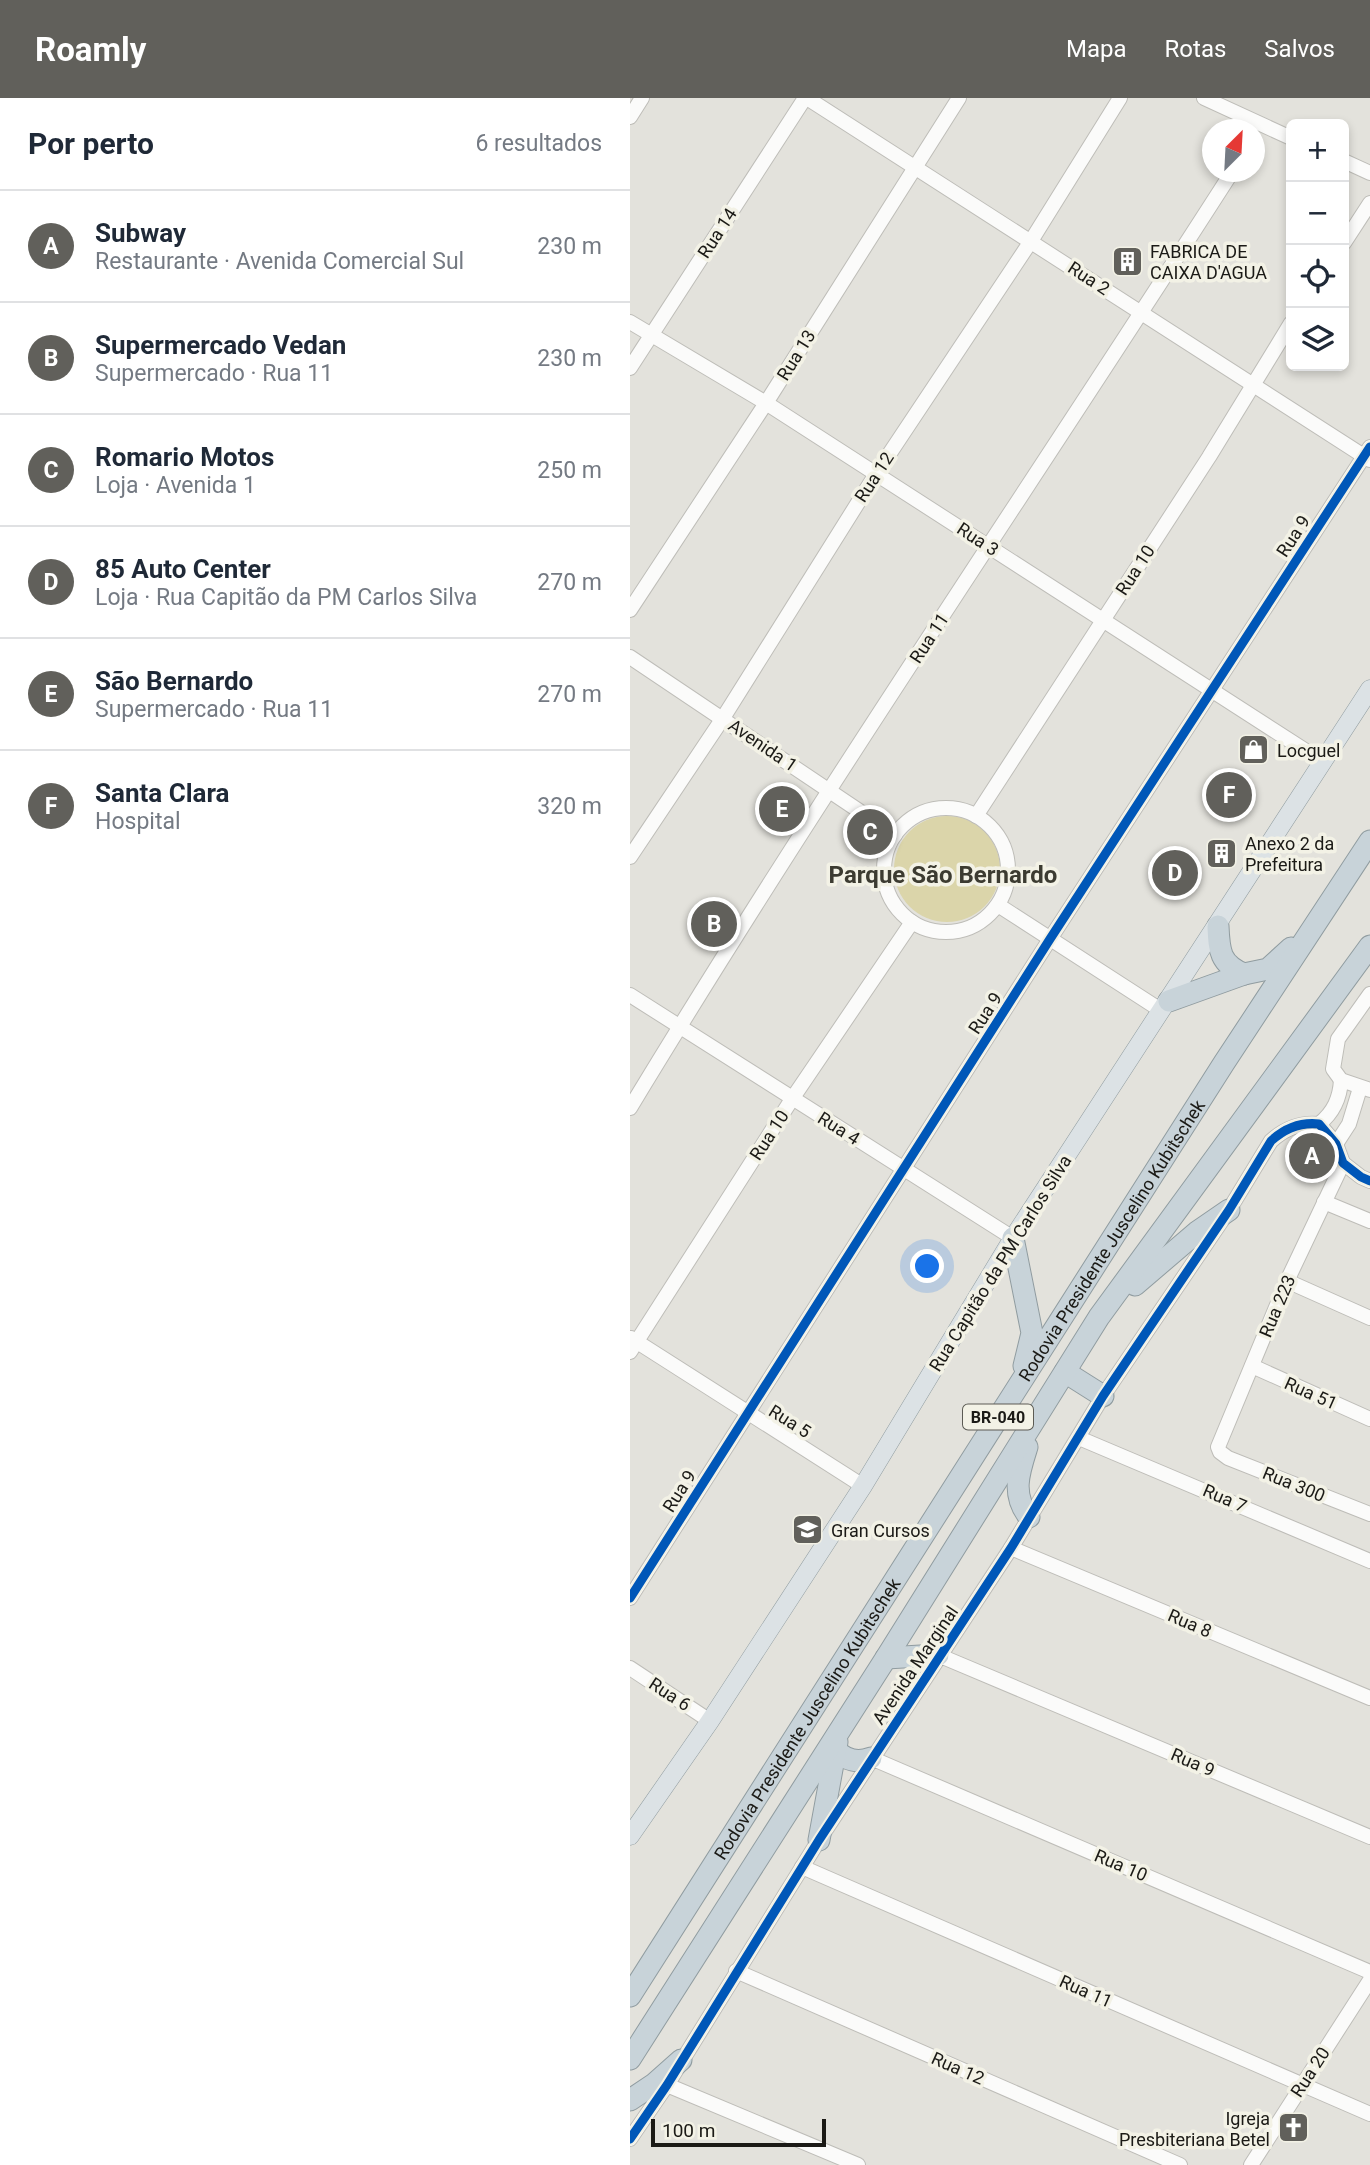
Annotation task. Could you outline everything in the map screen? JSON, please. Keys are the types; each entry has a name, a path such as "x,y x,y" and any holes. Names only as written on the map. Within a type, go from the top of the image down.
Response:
{"highway":[{"name":"Rodovia Presidente Juscelino Kubitschek","path":"630,1996 1224,1063 1370,841"},
{"path":"1218,926 1222,958 1231,969 1244,974"},
{"path":"1165,1006 1244,974 1258,972 1274,965 1313,929"},
{"name":"Rodovia Presidente Juscelino Kubitschek","path":"630,2059 837,1742 886,1658 1100,1317 1370,946"},
{"path":"1100,1317 1170,1255 1229,1210"},
{"path":"1012,1396 1028,1357 1032,1333 1013,1238"},
{"path":"1065,1372 1103,1396"},
{"path":"1029,1517 1020,1505 1018,1491 1021,1466 1037,1418"},
{"path":"886,1658 938,1655"},
{"path":"837,1742 841,1756 862,1762 871,1758"},
{"path":"819,1840 837,1742"},
{"path":"630,2100 654,2084 681,2060"}],"main road":[{"name":"Rua Capitão da PM Carlos Silva","path":"630,1836 710,1720 863,1486 1013,1238 1370,689"}],"street":[{"path":"630,117 642,98"},
{"name":"Rua 2","path":"806,98 1251,385 1368,454"},
{"name":"Rua 14","path":"630,368 806,98"},
{"name":"Rua 13","path":"630,610 766,403 959,98"},
{"name":"Rua 12","path":"630,857 723,718 876,474 1031,241 1119,98"},
{"path":"1204,98 1238,119"},
{"path":"1265,132 1286,137"},
{"path":"1349,163 1370,173"},
{"name":"Rua 11","path":"630,1108 831,791 1226,182"},
{"path":"1349,235 1370,203"},
{"name":"Rua 3","path":"630,322 766,403 1323,762"},
{"name":"Rua 10","path":"976,816 1209,457 1286,331"},
{"name":"Rua 9","path":"630,1598 1050,939 1368,454"},
{"name":"Avenida 1","path":"630,657 895,835"},
{"path":"940,808 959,809 976,816 992,828 1006,856 1006,886 998,905 984,919 968,928 949,932 930,930 912,922 898,909 888,892 884,873 886,854 895,835 906,822 922,813 940,808"},
{"path":"998,905 1050,939 1165,1006"},
{"name":"Rua 10","path":"632,1343 912,922"},
{"path":"1336,1144 1349,1124 1365,1089 1341,1080 1333,1069 1338,1039 1370,994"},
{"name":"Rua 4","path":"630,995 1013,1238"},
{"path":"1341,1080 1336,1104 1328,1117 1319,1124 1336,1144 1343,1163 1370,1181"},
{"name":"Avenida Marginal","path":"630,2139 667,2085 871,1758 1011,1548 1103,1396 1229,1210 1271,1141 1278,1134 1301,1125 1319,1124"},
{"name":"Rua 223","path":"1220,1452 1219,1441 1287,1281 1343,1163"},
{"path":"1324,1202 1370,1221"},
{"path":"1287,1281 1370,1318"},
{"name":"Rua 5","path":"632,1343 863,1486"},
{"name":"Rua 51","path":"1251,1366 1370,1419"},
{"name":"Rua 7","path":"1079,1438 1370,1561"},
{"name":"Rua 300","path":"1220,1452 1228,1458 1370,1514"},
{"name":"Rua 8","path":"1011,1548 1370,1698"},
{"name":"Rua 9","path":"938,1655 1370,1836"},
{"name":"Rua 6","path":"630,1668 710,1720"},
{"name":"Rua 10","path":"871,1758 1370,1972"},
{"name":"Rua 11","path":"802,1867 1370,2114"},
{"name":"Rua 12","path":"736,1971 1180,2165"},
{"name":"Rua 20","path":"1251,2165 1370,1980"},
{"path":"667,2085 858,2165"}],"shaded area":[{"path":"947,816 967,820 984,832 996,849 1000,869 996,889 984,906 967,918 947,922 927,918 910,906 898,889 894,869 898,849 910,832 927,820"}],"cycle path":[{"path":"630,1598 1050,939 1370,447"},
{"path":"630,2139 667,2085 819,1840 1011,1548 1103,1396 1229,1210 1271,1141 1293,1127 1319,1124 1336,1144 1343,1163 1370,1181"}],"place":[{"name":"FABRICA DE CAIXA D'AGUA","path":"1127,261"},
{"name":"Locguel","path":"1254,750"},
{"name":"Santa Clara","path":"1229,795"},
{"name":"São Bernardo","path":"782,809"},
{"name":"Romario Motos","path":"870,832"},
{"name":"Anexo 2 da Prefeitura","path":"1222,853"},
{"name":"85 Auto Center","path":"1175,873"},
{"name":"Supermercado Vedan","path":"714,924"},
{"name":"Subway","path":"1312,1156"},
{"name":"Gran Cursos","path":"808,1530"},
{"name":"Igreja Presbiteriana Betel","path":"1293,2128"}],"district":[{"name":"Parque São Bernardo","path":"943,875"}]}
